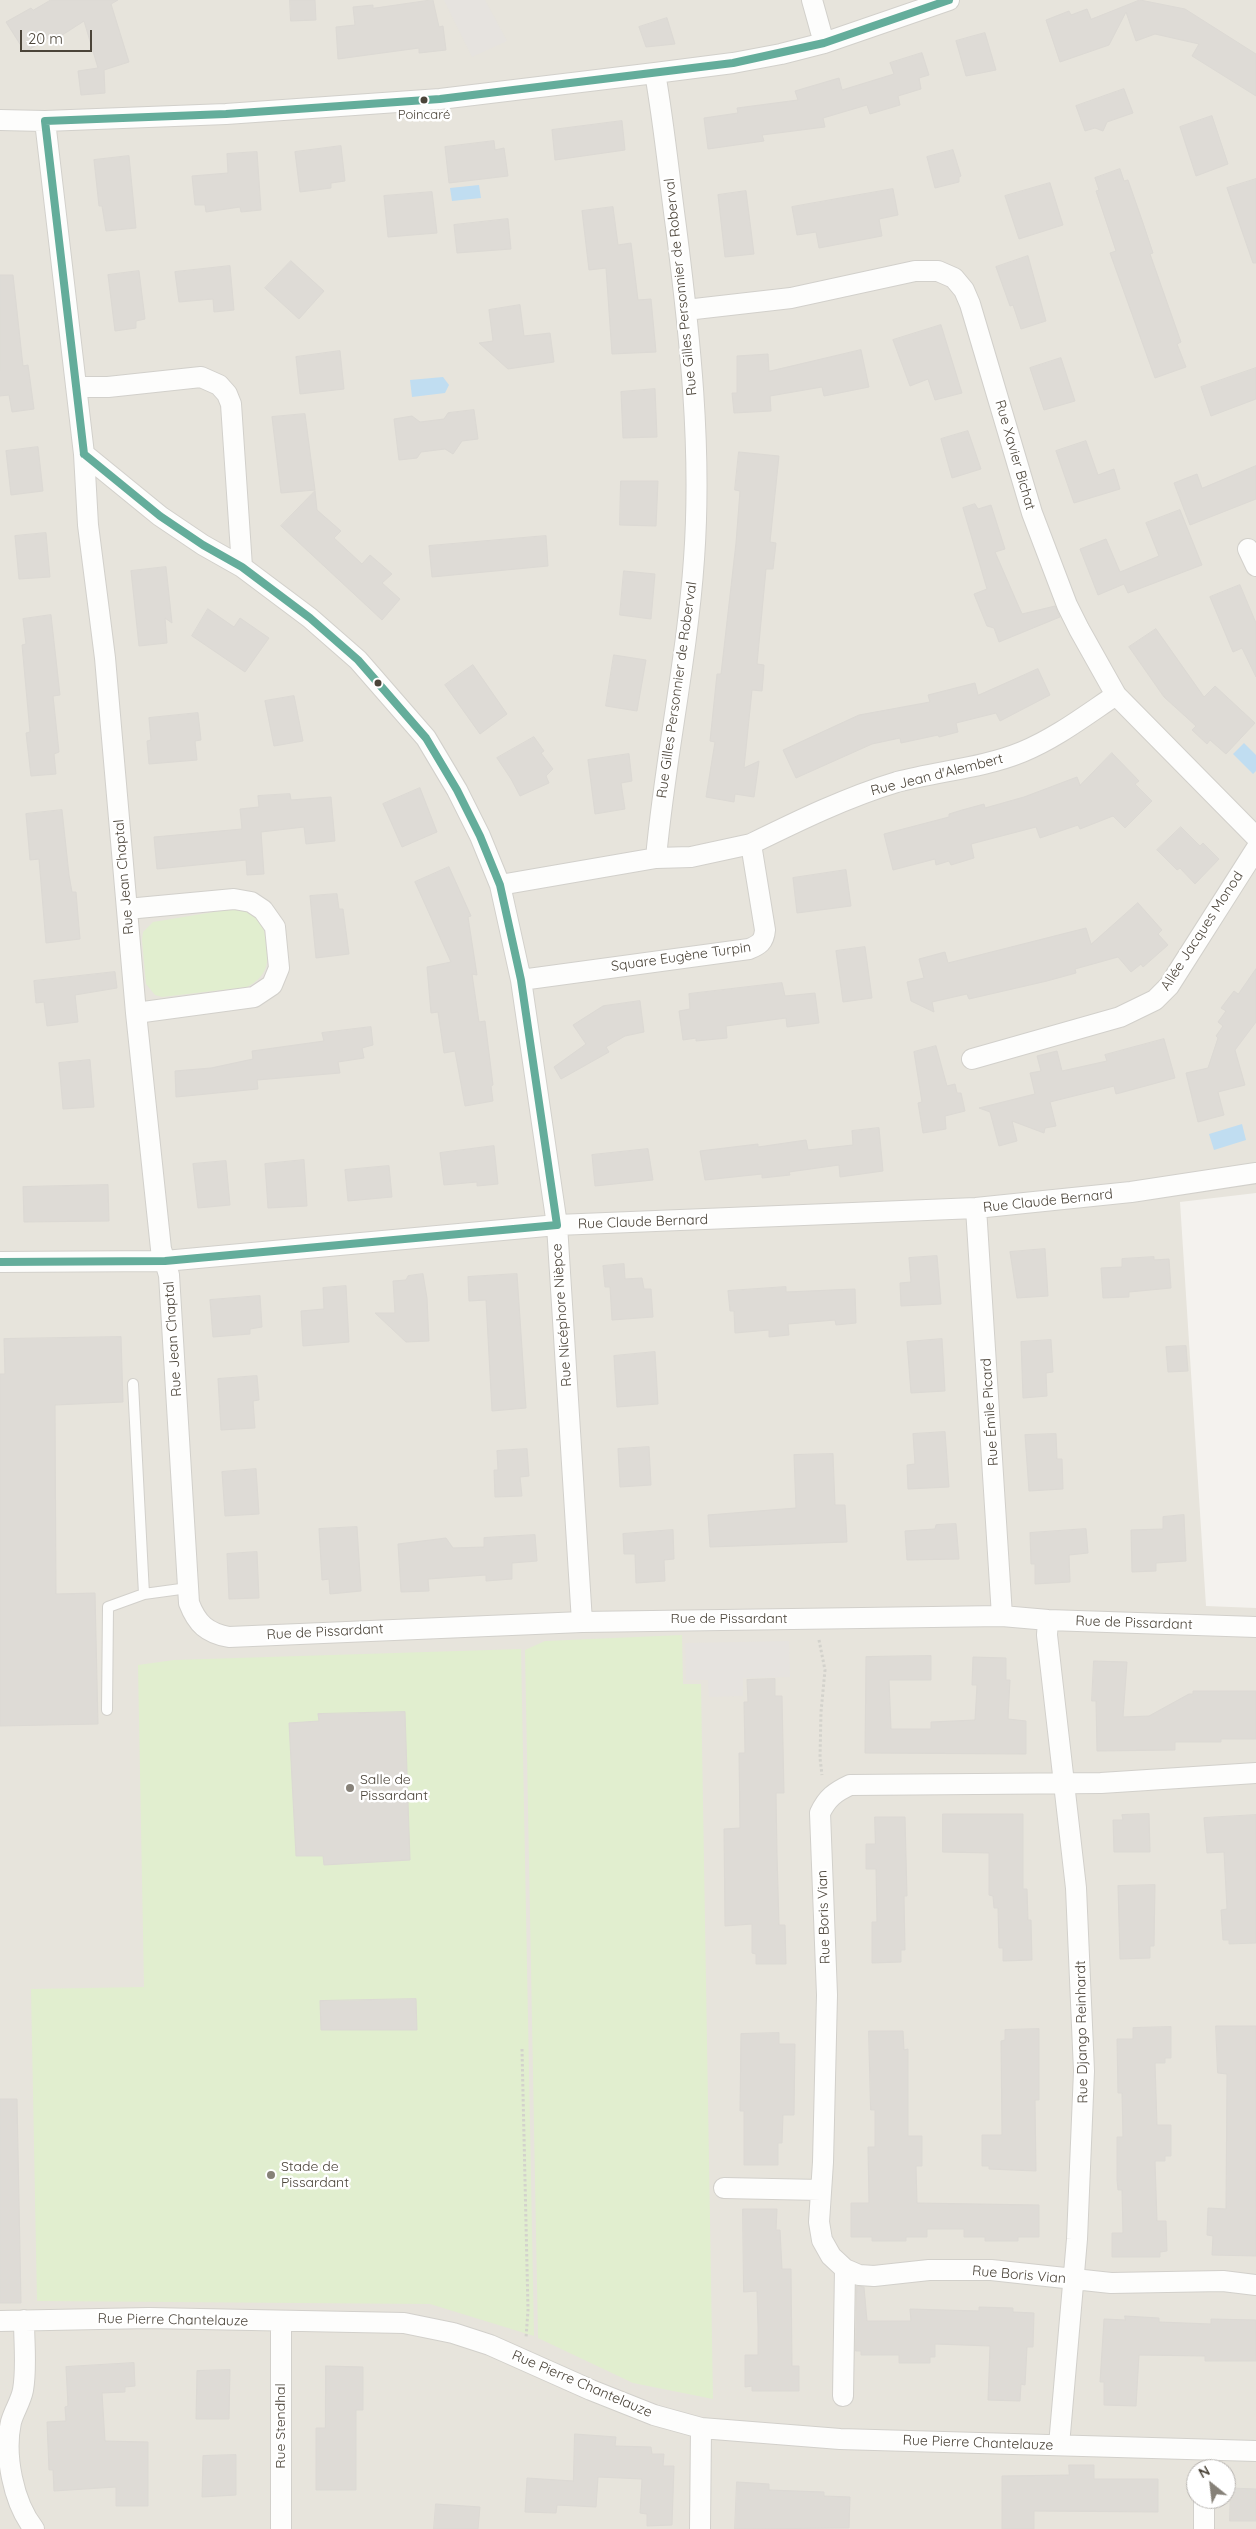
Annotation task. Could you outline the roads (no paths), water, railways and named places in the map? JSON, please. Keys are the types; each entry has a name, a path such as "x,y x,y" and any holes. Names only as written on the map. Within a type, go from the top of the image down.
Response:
{"street":[{"path":"812,0 824,43"},
{"path":"0,120 45,121 226,114 440,99 733,64 824,43 949,0"},
{"name":"Rue Gilles Personnier de Roberval","path":"656,73 686,310 692,375 695,450 694,558 685,655 656,858"},
{"name":"Rue Jean Chaptal","path":"45,121 84,454 88,525 105,658 136,1013 160,1249 169,1275 189,1603 195,1618 205,1629"},
{"name":"Rue Xavier Bichat","path":"686,310 790,298 915,271 938,271 954,278 964,290 970,304 1032,513 1067,605 1116,695 1256,837"},
{"path":"76,387 108,386 201,377 219,385 227,394 230,404 242,566"},
{"path":"84,454 160,516 203,545 242,566 310,618 358,660 426,738 457,790 480,836 500,885 521,980"},
{"name":"Rue Jean d'Alembert","path":"751,844 865,793 897,782 1002,760 1023,752 1045,741 1116,695"},
{"path":"500,885 656,858 691,857 751,844"},
{"name":"Square Eugène Turpin","path":"521,980 749,949 759,945 764,938 765,930 751,844"},
{"name":"Allée Jacques Monod","path":"972,1060 1120,1017 1155,1000 1169,986 1256,849"},
{"path":"127,909 234,900 251,902 263,910 274,927 280,968 272,985 254,997 136,1013"},
{"name":"Rue Nicéphore Nièpce","path":"521,980 556,1225 582,1622"},
{"name":"Rue Claude Bernard","path":"0,1262 165,1262 556,1225 976,1208 1131,1192 1256,1173"},
{"name":"Rue Émile Picard","path":"976,1208 1002,1616"},
{"name":"Rue de Pissardant","path":"205,1629 215,1635 229,1637 582,1622 1002,1616 1048,1620 1256,1627"},
{"name":"Rue Django Reinhardt","path":"1048,1620 1048,1635 1076,1888 1084,2071 1073,2279 1059,2445"},
{"path":"1064,1783 1182,1779 1256,1773"},
{"name":"Rue Boris Vian","path":"1064,1783 850,1786 826,1800 820,1813 827,1995 819,2222 822,2240 831,2256 845,2269 859,2275 874,2276 929,2270 990,2270 1111,2283 1223,2281 1256,2285"},
{"path":"724,2188 821,2190"},
{"path":"843,2396 845,2269"},
{"name":"Rue Pierre Chantelauze","path":"0,2320 149,2318 404,2323 453,2332 645,2411 701,2428 840,2439 1059,2445 1194,2459"},
{"path":"24,2320 23,2389 12,2420 6,2468 18,2500 34,2529"},
{"name":"Rue Stendhal","path":"281,2322 281,2529"},
{"path":"700,2529 701,2428"},
{"name":"Rue Pierre Chantelauze","path":"1210,2459 1256,2451"},
{"path":"1204,2509 1204,2529"}],"lane":[{"path":"133,1384 144,1594"},
{"path":"107,1710 108,1606 144,1594 188,1588"}],"water":[{"path":"479,185 481,198 452,201 450,188"},
{"path":"443,377 449,385 445,393 412,397 410,380"},
{"path":"1244,743 1256,755 1256,771 1253,774 1233,754"},
{"path":"1242,1124 1246,1140 1214,1150 1209,1134"}],"place":[{"name":"Poincaré","path":"424,100"},
{"name":"Salle de Pissardant","path":"350,1788"},
{"name":"Stade de Pissardant","path":"271,2175"}]}
